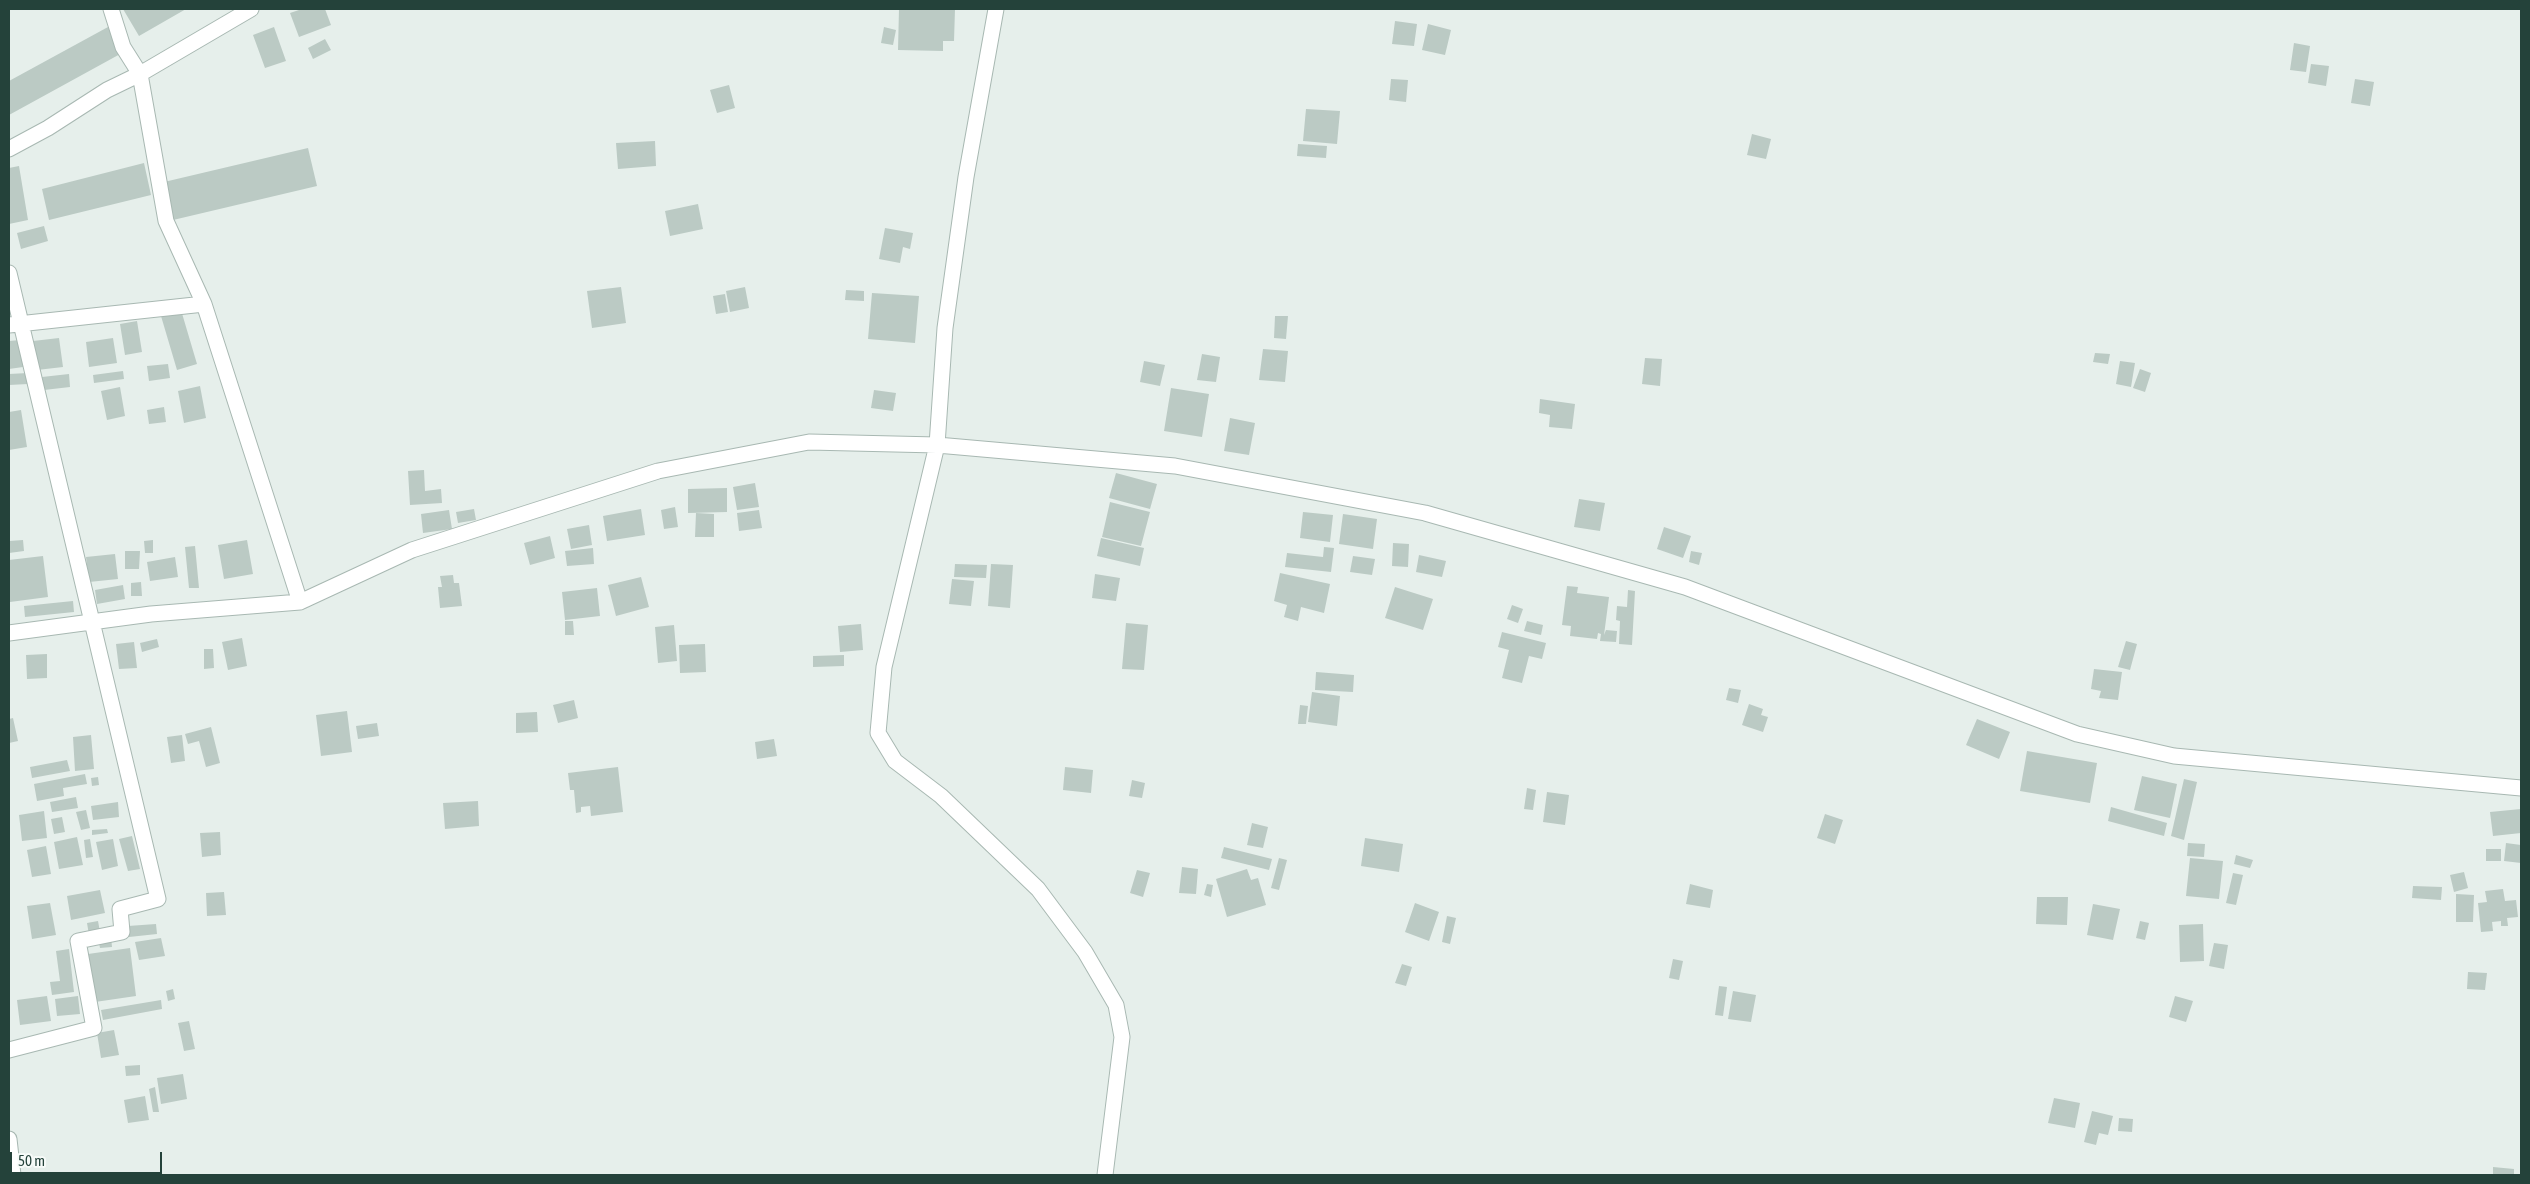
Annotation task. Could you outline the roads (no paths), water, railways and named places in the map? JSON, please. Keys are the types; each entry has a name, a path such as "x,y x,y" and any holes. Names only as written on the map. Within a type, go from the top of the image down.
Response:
{"street":[{"path":"110,9 122,47 140,74 166,221 204,304 300,602"},
{"path":"9,148 48,128 107,90 140,74 251,9"},
{"path":"996,9 966,177 945,328 936,445 884,667 878,733 895,761 941,796 1038,889 1085,952 1116,1005 1122,1037 1105,1175"},
{"path":"9,273 15,324 91,623 158,900 120,909 122,932 78,941 94,1028 9,1050"},
{"path":"15,324 204,304"},
{"path":"9,632 151,614 300,602 412,550 658,471 809,442 936,445 1175,466 1425,513 1685,587 2077,734 2174,756 2521,788"},
{"path":"9,1139 13,1175"}]}
